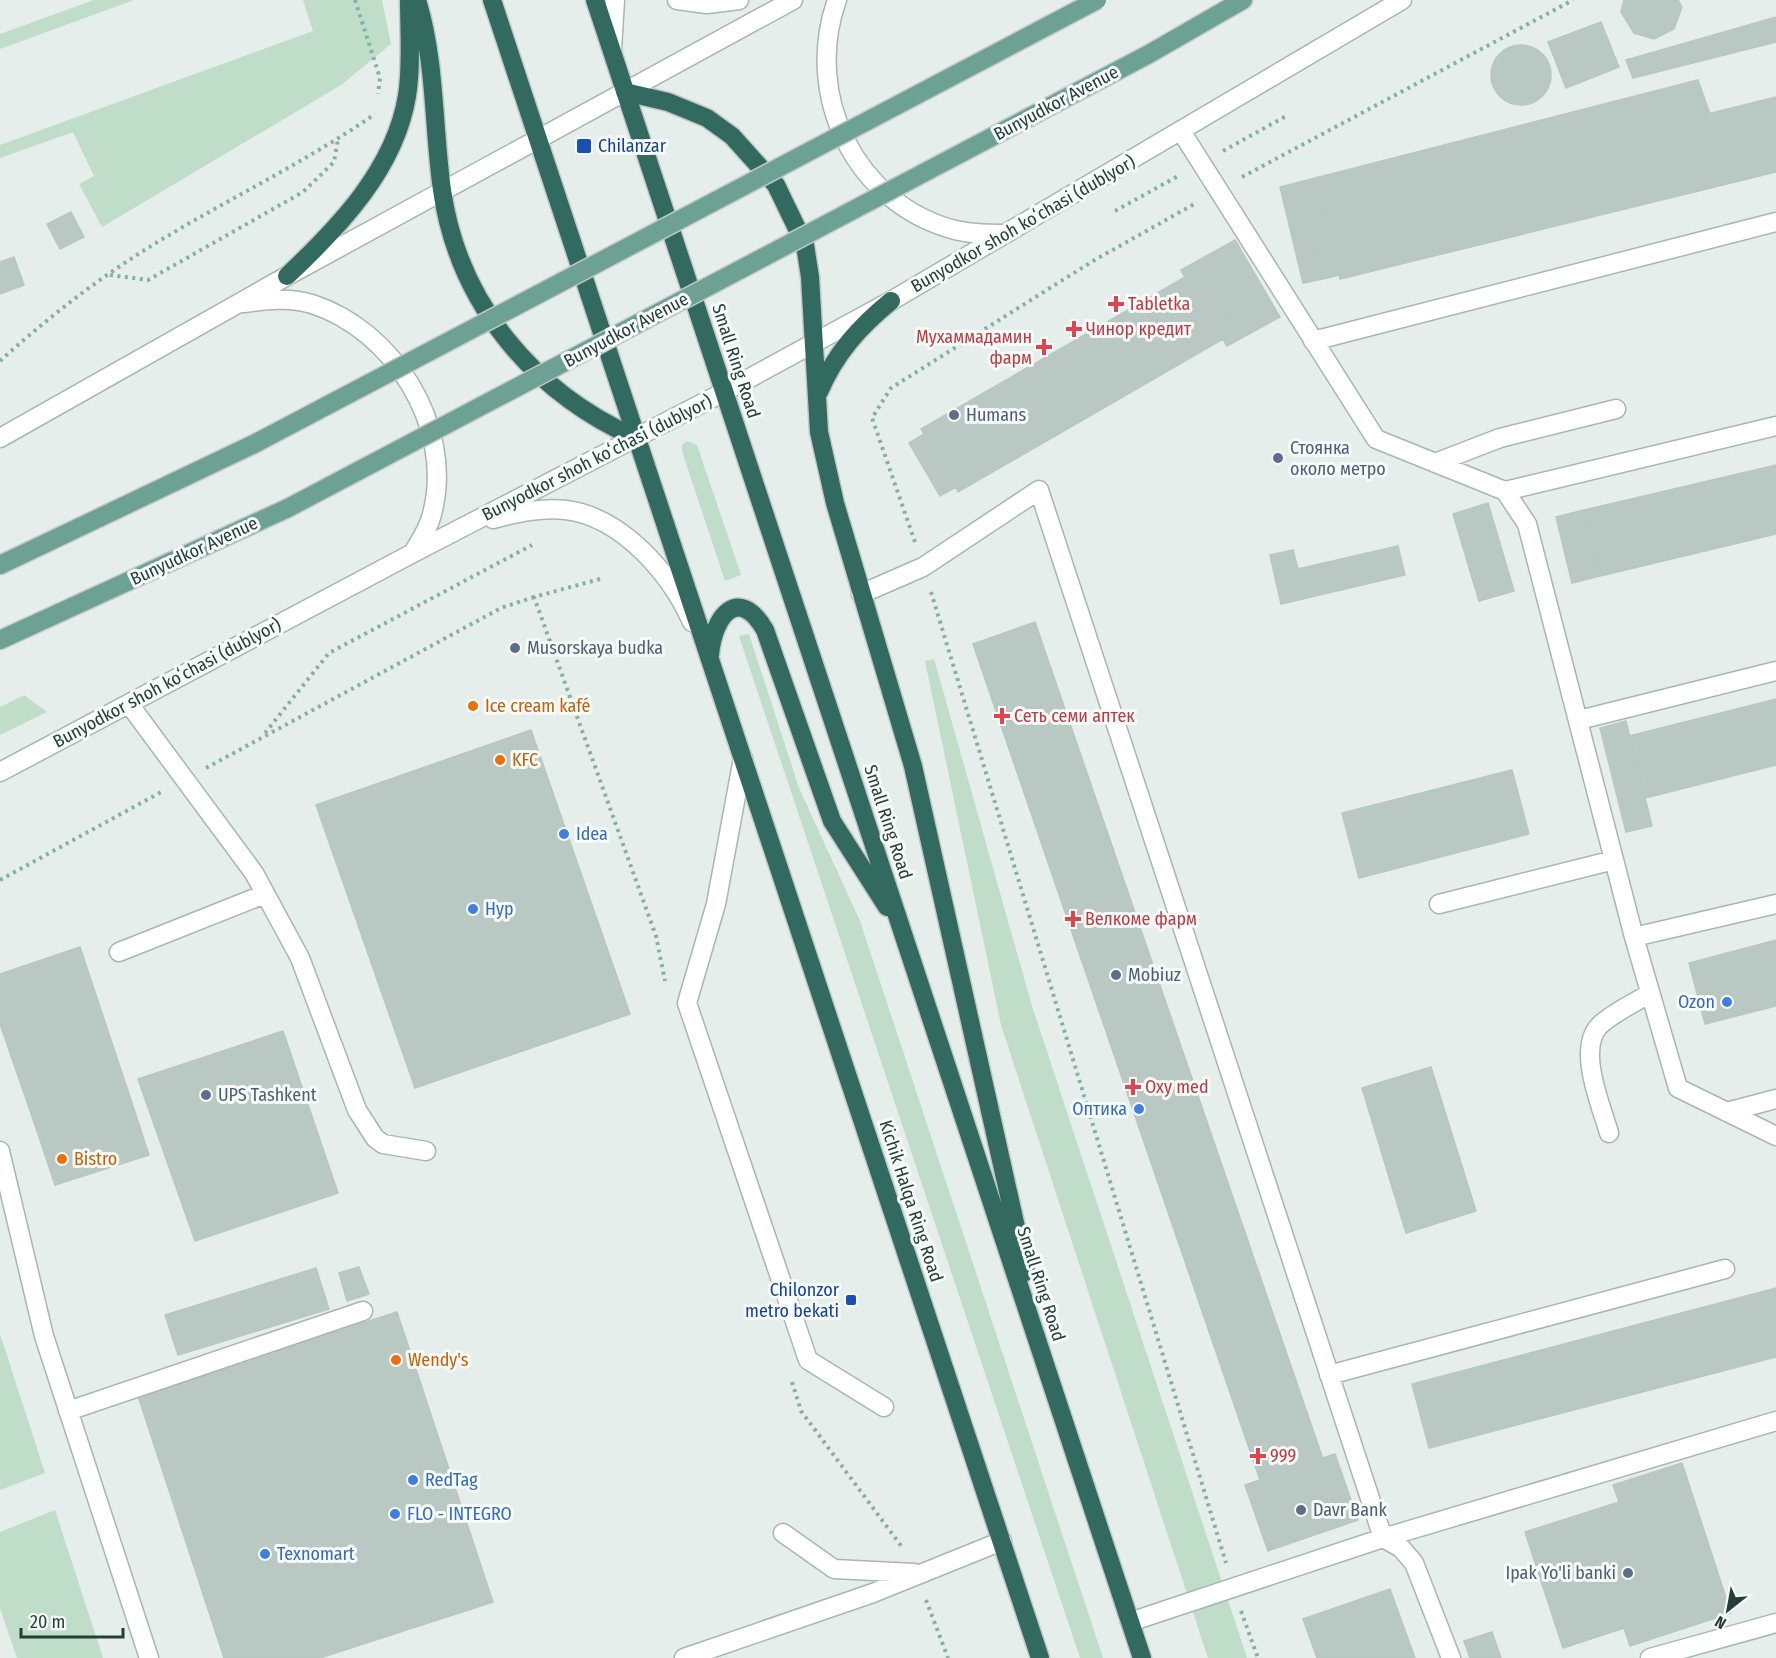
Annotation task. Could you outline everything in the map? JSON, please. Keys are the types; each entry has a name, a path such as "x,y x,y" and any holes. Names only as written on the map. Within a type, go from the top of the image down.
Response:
{"highway":[{"path":"287,276 324,241 352,207 377,171 397,134 407,96 409,0"},
{"path":"417,0 428,42 442,192 462,264 473,286 512,347 542,380 596,418 636,438"},
{"path":"492,0 743,758"},
{"name":"Small Ring Road","path":"595,0 1142,1658"},
{"path":"625,92 668,102 707,118 739,143 776,185 805,245 819,432 835,503 913,766 968,1021 1051,1380"},
{"path":"818,396 830,367 846,344 866,322 891,301"},
{"path":"710,662 711,640 720,616 730,610 744,609 757,617 765,630 832,821 902,932"},
{"name":"Kichik Halqa Ring Road","path":"743,758 1040,1658"}],"main road":[{"path":"0,565 254,444 1096,0"},
{"name":"Bunyudkor Avenue","path":"0,640 288,508 1149,54 1243,0"}],"street":[{"path":"612,52 615,0"},
{"path":"677,0 707,4 739,0"},
{"path":"0,438 236,304 793,0"},
{"path":"837,0 829,31 828,78 834,110 847,148 878,185 911,211 954,230 1005,234"},
{"name":"Bunyodkor shoh koʻchasi (dublyor)","path":"0,772 443,537 724,392 891,301 1402,0"},
{"path":"1180,131 1376,439 1505,491 1527,524 1634,937 1678,1088 1776,1136"},
{"path":"1313,341 1776,222"},
{"path":"236,304 285,300 310,303 332,312 371,337 402,370 424,415 436,464 433,510 425,532 413,553"},
{"path":"1436,463 1500,438 1616,409"},
{"path":"1505,491 1776,426"},
{"path":"861,594 923,567 1039,490 1383,1538 1401,1548 1414,1563 1451,1658"},
{"path":"443,537 487,521 531,511 566,510 597,520 631,542 659,570 681,600 710,662"},
{"path":"1579,720 1776,671"},
{"path":"129,704 254,873 300,958 357,1110 375,1138 383,1144 426,1151"},
{"path":"743,758 716,904 687,1003 808,1360 884,1407"},
{"path":"1440,904 1614,860"},
{"path":"119,952 265,894"},
{"path":"1634,937 1776,904"},
{"path":"1609,1133 1590,1061 1590,1040 1600,1025 1650,993"},
{"path":"1727,1112 1776,1099"},
{"path":"0,1151 44,1336 149,1658"},
{"path":"1329,1375 1725,1269"},
{"path":"68,1411 363,1311"},
{"path":"1130,1623 1383,1538 1776,1421"},
{"path":"783,1533 834,1569 917,1574"},
{"path":"684,1658 873,1593 1002,1541"},
{"path":"1650,1658 1776,1623"}],"path":[{"path":"0,361 34,331 140,253 338,138 375,114 380,78 355,0"},
{"path":"1258,1658 1233,1588 923,567 872,418 891,388 1093,261 1345,120 1574,0"},
{"path":"1215,156 1288,115"},
{"path":"110,276 148,280 303,192 334,162 338,138"},
{"path":"1115,211 1184,172"},
{"path":"264,735 329,653 532,545"},
{"path":"0,880 501,608 534,597"}],"green space":[{"path":"94,0 134,0 0,49 0,34"},
{"path":"303,0 382,0 391,44 341,85 102,227 79,184 94,176 73,132 0,158 0,145 313,31"},
{"path":"687,441 697,445 741,575 725,581 682,451 682,445"},
{"path":"749,634 799,788 860,921 1103,1658 1080,1658 739,636"},
{"path":"934,659 1032,1006 1247,1658 1208,1658 1001,1025 925,661"},
{"path":"24,695 47,712 0,735 0,707"},
{"path":"0,1334 45,1473 0,1490"},
{"path":"55,1510 103,1658 17,1658 0,1608 0,1532"}],"building":[{"path":"1624,0 1678,0 1682,7 1674,29 1654,39 1634,33 1621,12"},
{"path":"1776,17 1776,42 1633,78 1626,60"},
{"path":"1601,22 1619,67 1566,88 1548,42"},
{"path":"1521,45 1538,50 1546,58 1551,75 1546,92 1538,100 1521,105 1504,100 1496,92 1491,75 1496,58 1504,50"},
{"path":"1698,80 1710,114 1322,209 1324,215 1308,219 1323,279 1303,283 1280,187"},
{"path":"1776,97 1776,172 1340,279 1339,275 1323,279 1308,219 1324,215 1322,209"},
{"path":"71,212 84,237 60,249 47,224"},
{"path":"1235,240 1280,317 1227,346 1220,334 1234,327 1203,274 1188,283 1181,270"},
{"path":"14,257 24,285 0,294 0,262"},
{"path":"1203,274 1234,327 1220,334 1223,339 958,492 956,487 940,496 909,443 924,434 921,429 1185,277 1188,283"},
{"path":"1776,465 1776,534 1600,576 1584,510"},
{"path":"1488,503 1514,591 1479,601 1453,514"},
{"path":"1584,510 1600,576 1572,583 1556,517"},
{"path":"1398,546 1405,575 1281,604 1270,555 1293,550 1298,569"},
{"path":"1035,622 1323,1459 1260,1480 973,644"},
{"path":"1776,699 1776,765 1645,798 1629,736"},
{"path":"1626,721 1652,826 1626,832 1600,728"},
{"name":"Нур","path":"531,730 630,1014 415,1088 316,805"},
{"path":"1512,770 1529,834 1359,878 1342,813"},
{"path":"1776,940 1776,1006 1705,1024 1689,963"},
{"path":"80,947 130,1097 36,1128 0,1024 0,974"},
{"path":"283,1031 338,1193 195,1241 138,1079"},
{"path":"1431,1067 1476,1211 1406,1233 1362,1088"},
{"path":"130,1097 149,1155 55,1185 36,1128"},
{"path":"359,1267 369,1294 347,1301 339,1273"},
{"path":"316,1268 329,1309 178,1355 165,1315"},
{"path":"1776,1288 1776,1357 1429,1448 1412,1384"},
{"path":"397,1312 493,1602 320,1658 224,1658 138,1396"},
{"path":"1335,1454 1358,1520 1268,1551 1245,1485"},
{"name":"Ipak Yo'li banki","path":"1682,1463 1731,1613 1630,1646 1624,1628 1563,1648 1525,1532 1619,1502 1613,1485"},
{"path":"1390,1589 1415,1658 1317,1658 1303,1619"},
{"path":"1492,1632 1501,1658 1470,1658 1464,1641"}],"place":[{"name":"Chilanzar","path":"584,146"},
{"name":"Tabletka","path":"1116,304"},
{"name":"Чинор кредит","path":"1074,329"},
{"name":"Мухаммадамин фарм","path":"1044,347"},
{"name":"Humans","path":"954,415"},
{"name":"Стоянка около метро","path":"1278,458"},
{"name":"Musorskaya budka","path":"515,648"},
{"name":"Ice cream kafé","path":"473,706"},
{"name":"Сеть семи аптек","path":"1002,716"},
{"name":"KFC","path":"500,760"},
{"name":"Idea","path":"564,834"},
{"name":"Нур","path":"473,909"},
{"name":"Велкоме фарм","path":"1073,919"},
{"name":"Mobiuz","path":"1116,975"},
{"name":"Ozon","path":"1727,1002"},
{"name":"Oxy med","path":"1133,1087"},
{"name":"UPS Tashkent","path":"206,1095"},
{"name":"Оптика","path":"1139,1109"},
{"name":"Bistro","path":"62,1159"},
{"name":"Chilonzor metro bekati","path":"851,1300"},
{"name":"Wendy's","path":"396,1360"},
{"name":"999","path":"1258,1456"},
{"name":"RedTag","path":"413,1480"},
{"name":"Davr Bank","path":"1301,1510"},
{"name":"FLO - INTEGRO","path":"395,1514"},
{"name":"Texnomart","path":"265,1554"},
{"name":"Ipak Yo'li banki","path":"1628,1573"}]}
